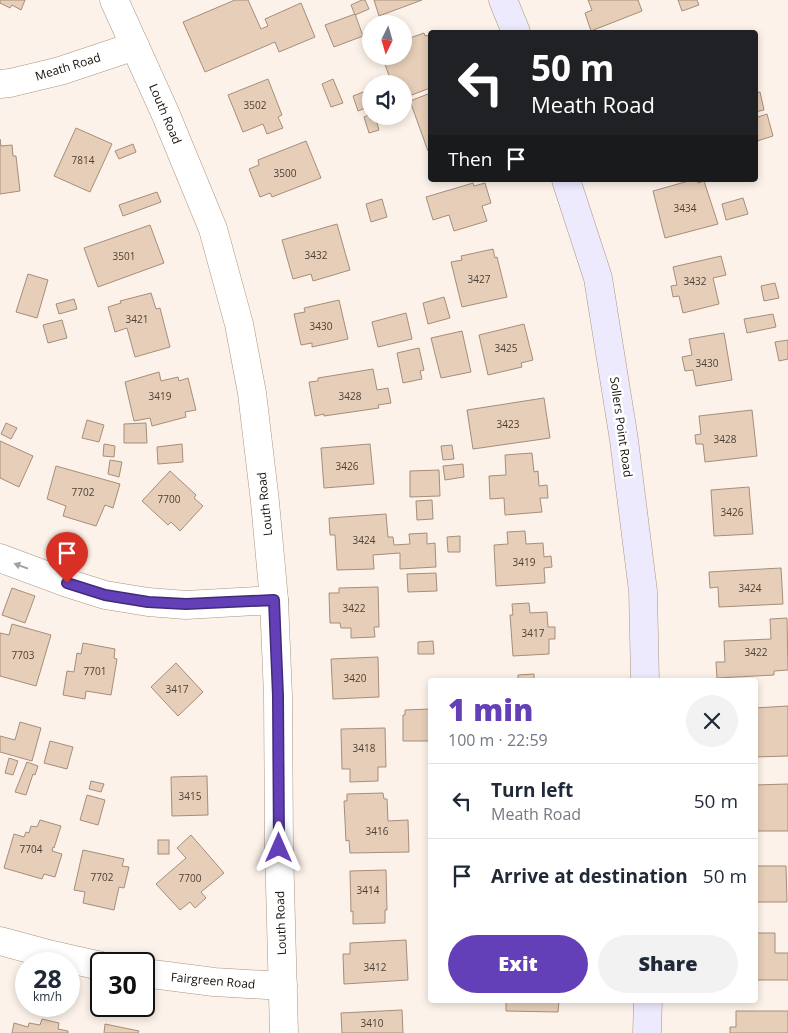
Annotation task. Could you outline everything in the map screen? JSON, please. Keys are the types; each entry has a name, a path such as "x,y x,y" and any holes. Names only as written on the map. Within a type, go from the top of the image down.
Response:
{"main road":[{"path":"503,0 515,30"},
{"name":"Sollers Point Road","path":"567,182 598,278 623,431 643,591 645,678"},
{"path":"648,1003 648,1033"}],"street":[{"name":"Louth Road","path":"114,0 166,115 213,230 239,324 252,394 274,600 278,696 279,848 284,1033"},
{"name":"Meath Road","path":"0,84 60,70 135,46"},
{"path":"0,558 105,595 148,602 186,604 274,600"},
{"path":"0,941 90,964"},
{"name":"Fairgreen Road","path":"155,974 214,982 283,986"}],"building":[{"path":"0,0 25,0 21,10 12,5 10,8 0,3"},
{"path":"235,0 248,0 261,29 268,26 265,19 301,3 315,37 279,52 275,42 205,72 183,22"},
{"path":"365,0 369,9 355,15 351,5"},
{"path":"374,0 422,0 382,15 379,15"},
{"path":"588,0 638,0 642,11 591,30 585,13 592,10"},
{"path":"678,0 697,0 699,5 682,11"},
{"path":"355,14 362,36 334,47 325,25"},
{"path":"424,33 425,36 428,35 428,89 412,95 412,75 389,75 385,65 412,65 412,37"},
{"path":"268,79 282,115 278,117 283,128 267,134 263,124 243,132 228,95"},
{"path":"333,79 343,103 331,107 322,84"},
{"path":"362,92 362,109 358,111 353,96"},
{"path":"758,92 760,92 764,110 758,111"},
{"path":"428,94 428,151 412,107 412,100"},
{"path":"767,114 773,136 758,141 758,117"},
{"path":"366,125 378,125 379,130 369,133"},
{"path":"76,128 112,144 90,192 54,176"},
{"path":"0,139 1,146 12,145 13,156 16,156 20,191 0,194"},
{"path":"306,141 321,178 272,197 270,193 260,197 249,169 259,165 258,160"},
{"path":"133,144 136,152 119,159 115,151"},
{"path":"685,182 704,182 718,224 665,238 653,191"},
{"path":"473,183 474,186 485,183 491,203 482,206 487,221 454,231 449,215 433,220 426,197"},
{"path":"157,192 161,202 123,216 119,205"},
{"path":"743,198 748,214 726,220 722,204"},
{"path":"382,199 387,217 371,222 366,204"},
{"path":"337,224 350,270 313,281 311,274 293,279 282,240"},
{"path":"150,225 164,263 98,287 84,248"},
{"path":"493,249 495,258 497,257 507,297 462,307 451,262 462,260 461,256"},
{"path":"721,256 726,275 713,278 719,304 683,313 679,296 673,297 671,286 677,285 673,267"},
{"path":"28,274 48,280 37,318 16,312"},
{"path":"775,283 779,298 764,301 761,286"},
{"path":"151,293 156,309 160,308 170,347 135,357 127,328 115,332 108,307 121,303 120,301"},
{"path":"444,297 450,318 428,324 423,303"},
{"path":"74,299 77,309 59,314 56,304"},
{"path":"339,300 348,339 312,347 312,343 301,345 294,314 305,312 304,308"},
{"path":"406,313 412,339 378,347 372,322"},
{"path":"773,314 776,327 747,333 744,319"},
{"path":"62,320 67,338 48,343 43,325"},
{"path":"524,324 533,360 521,363 522,367 488,375 479,335"},
{"path":"462,331 471,372 441,378 431,338"},
{"path":"724,333 732,380 696,386 693,370 685,371 682,357 692,355 689,339"},
{"path":"788,340 788,359 779,361 775,342"},
{"path":"419,348 424,370 420,371 422,379 403,383 397,353"},
{"path":"373,369 377,390 388,388 391,403 378,405 379,408 315,416 309,382 318,381 318,378"},
{"path":"159,372 161,381 178,377 179,381 188,378 196,410 185,412 186,417 152,426 150,418 134,421 125,382"},
{"path":"544,398 550,438 473,449 467,410"},
{"path":"752,410 757,456 705,462 703,444 696,444 695,435 701,434 699,416"},
{"path":"87,420 104,425 99,442 82,438"},
{"path":"6,423 17,428 11,439 1,434"},
{"path":"146,423 147,443 124,443 124,424"},
{"path":"0,441 33,456 19,487 0,478"},
{"path":"104,444 115,446 114,457 103,456"},
{"path":"182,444 183,462 158,464 157,447"},
{"path":"370,444 374,484 324,488 321,448"},
{"path":"452,445 454,459 443,460 441,446"},
{"path":"532,453 534,472 538,471 539,486 547,485 548,498 540,498 542,512 505,515 504,498 490,499 489,476 506,475 505,455"},
{"path":"110,460 122,462 119,477 108,474"},
{"path":"463,464 464,477 445,480 443,466"},
{"path":"56,466 120,484 113,508 105,505 96,526 63,516 66,506 47,499"},
{"path":"439,470 440,496 410,497 410,471"},
{"path":"170,471 196,495 194,498 203,506 180,531 171,522 168,525 142,501"},
{"path":"749,487 753,534 714,536 711,490"},
{"path":"432,500 433,519 417,520 416,501"},
{"path":"386,514 388,537 393,537 394,545 410,544 409,534 427,533 427,544 435,543 436,567 400,569 400,553 373,555 374,569 337,570 335,535 330,535 329,518"},
{"path":"525,531 526,544 543,543 544,557 551,556 552,567 544,568 545,583 496,586 494,545 508,544 507,532"},
{"path":"460,536 460,552 448,552 447,537"},
{"path":"781,568 783,604 719,607 718,587 710,588 709,572"},
{"path":"436,573 437,591 408,592 407,574"},
{"path":"378,587 379,627 374,627 375,637 351,638 351,628 341,628 340,623 330,623 329,593 339,593 339,588"},
{"path":"12,588 35,596 25,623 2,615"},
{"path":"529,603 530,613 547,612 548,627 555,627 555,639 549,639 549,654 513,656 510,615 513,615 512,604"},
{"path":"787,618 788,670 774,671 774,675 717,678 716,662 725,662 724,641 771,639 770,619"},
{"path":"12,624 51,635 36,686 0,676 0,633 9,635"},
{"path":"433,641 434,654 418,654 418,642"},
{"path":"83,643 115,649 114,658 117,659 111,695 86,691 85,699 63,695 67,671 74,672 77,653 81,654"},
{"path":"378,657 379,697 333,699 331,659"},
{"path":"176,663 203,692 178,716 151,687"},
{"path":"534,674 534,678 518,678 518,675"},
{"path":"788,706 788,756 758,757 758,708"},
{"path":"428,709 428,741 403,741 403,715 405,715 405,710"},
{"path":"20,722 41,728 32,761 0,752 0,736 15,740"},
{"path":"385,728 386,767 378,767 378,781 350,782 350,769 342,769 341,729"},
{"path":"50,741 73,747 67,769 44,763"},
{"path":"9,758 18,761 13,775 5,773"},
{"path":"27,762 38,766 35,775 33,774 26,795 15,792"},
{"path":"207,776 208,815 172,816 171,777"},
{"path":"91,781 104,784 101,792 89,789"},
{"path":"788,784 788,831 758,831 758,785"},
{"path":"383,793 384,799 387,799 388,821 408,820 409,852 350,853 349,840 346,841 344,801 347,801 347,794"},
{"path":"87,795 105,800 98,825 80,820"},
{"path":"40,820 61,826 52,851 62,854 55,877 44,874 42,879 4,868 14,834 24,837 26,832 29,833 31,826 37,827"},
{"path":"191,835 224,873 201,892 206,898 195,908 190,902 180,910 156,884 186,858 177,848"},
{"path":"158,840 169,840 169,854 158,854"},
{"path":"83,850 124,859 122,866 129,867 124,888 119,887 114,910 83,903 85,892 74,890"},
{"path":"758,866 786,866 787,902 758,902"},
{"path":"386,870 387,910 385,910 385,923 353,924 350,871"},
{"path":"758,933 775,933 775,953 788,953 788,980 758,980"},
{"path":"406,940 408,980 344,984 343,954 350,954 350,943"},
{"path":"506,1003 559,1003 558,1012 506,1011"},
{"path":"402,1010 403,1033 342,1033 341,1013"},
{"path":"736,1011 788,1011 788,1033 730,1033 730,1027 736,1027"},
{"path":"42,1019 59,1023 58,1029 68,1031 68,1033 12,1033 14,1023 28,1027 29,1023 40,1025"},
{"path":"105,1024 139,1031 138,1033 104,1033"}],"route":[{"path":"67,583 105,595 148,602 186,604 274,600 278,696 279,848"}]}
